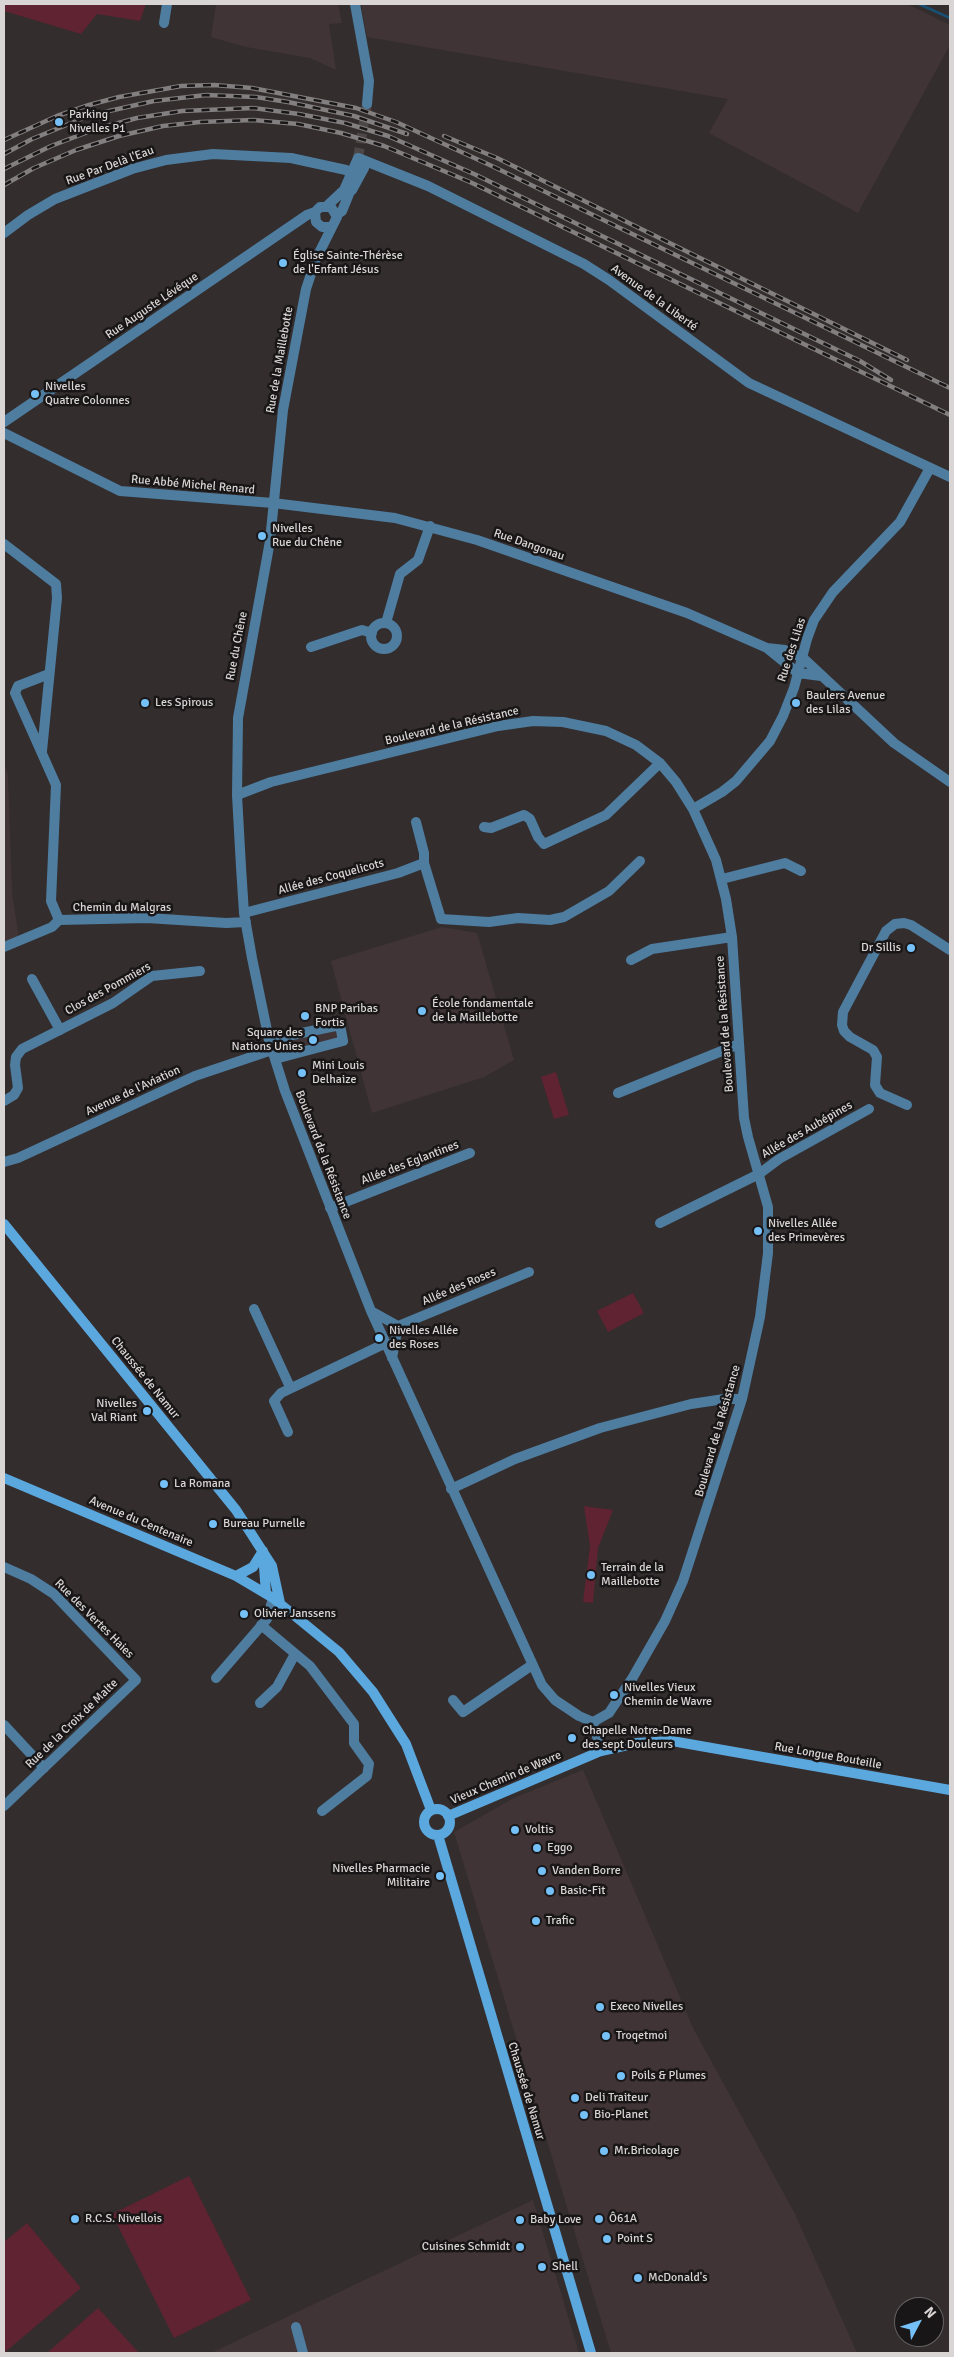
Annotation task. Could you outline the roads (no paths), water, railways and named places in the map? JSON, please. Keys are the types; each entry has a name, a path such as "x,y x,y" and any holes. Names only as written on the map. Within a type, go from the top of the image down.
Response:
{"main road":[{"name":"Chaussée de Namur","path":"4,1224 236,1510 272,1566 273,1598"},
{"name":"Avenue du Centenaire","path":"4,1478 236,1576 273,1598 339,1652 373,1692 406,1744 431,1810"},
{"path":"236,1576 253,1567 263,1550"},
{"path":"263,1550 273,1598"},
{"name":"Rue Longue Bouteille","path":"601,1751 637,1743 672,1741 950,1790"},
{"name":"Vieux Chemin de Wavre","path":"448,1816 601,1751"},
{"path":"431,1810 444,1811 448,1816 448,1828 438,1835 428,1831 425,1827 424,1820 431,1810"},
{"name":"Chaussée de Namur","path":"438,1835 591,2353"}],"street":[{"path":"164,23 167,4"},
{"path":"355,4 369,82 367,104"},
{"name":"Rue Par Delà l'Eau","path":"4,233 28,215 55,199 132,169 166,160 213,154 291,158 346,170 352,174"},
{"path":"328,206 334,210 336,221 326,228 318,225 315,220 315,212 320,207 328,206 344,190 358,158"},
{"path":"336,215 342,211 364,168 358,158"},
{"name":"Avenue de la Liberté","path":"358,158 428,186 584,264 609,280 750,383 950,477"},
{"path":"348,198 355,177 352,174"},
{"name":"Rue Auguste Lévéque","path":"4,422 307,215 315,212"},
{"name":"Rue de la Maillebotte","path":"273,503 284,410 306,289 330,226"},
{"name":"Rue Abbé Michel Renard","path":"4,433 120,491 273,503"},
{"name":"Rue des Lilas","path":"693,809 722,792 736,780 764,749 783,716 814,620 834,592 900,522 930,468"},
{"name":"Rue Dangonau","path":"273,503 395,518 477,540 687,613 767,648 798,673"},
{"name":"Rue du Chêne","path":"237,794 236,744 239,706 265,572 273,503"},
{"path":"386,623 400,574 418,560 430,526"},
{"path":"4,544 56,584 57,598 42,752"},
{"path":"386,623 393,626 397,636 390,647 381,649 374,644 370,637 378,626 386,623"},
{"path":"312,647 362,630 372,632"},
{"name":"Rue Dangonau","path":"767,648 785,650 803,658"},
{"path":"803,658 894,743 950,782"},
{"path":"798,673 821,676"},
{"path":"49,674 18,686 15,693 56,785 51,901 58,920"},
{"name":"Boulevard de la Résistance","path":"533,721 563,722 606,731 636,745 660,763 676,782 693,809 708,839 722,879 732,937 744,1118 768,1207 768,1253 760,1317 742,1399 694,1553 665,1621 617,1702 608,1713 593,1722 578,1716 555,1700 542,1685 532,1665 370,1311 291,1107 272,1050 245,918 237,794 272,782 489,728 533,721"},
{"path":"484,827 491,828 524,815 530,819 538,837 544,844 606,815 660,763"},
{"path":"416,822 424,853 424,863 441,919 489,922 518,918 550,920 564,917 609,891 640,861"},
{"name":"Allée des Coquelicots","path":"245,918 398,873 424,863"},
{"path":"722,879 785,863 801,871"},
{"name":"Chemin du Malgras","path":"4,947 52,927 58,920 245,918"},
{"path":"907,1105 880,1093 875,1085 877,1056 873,1050 850,1037 844,1031 842,1025 843,1012 886,931 895,924 904,922 911,925 950,950"},
{"path":"632,960 652,949 732,937"},
{"name":"Clos des Pommiers","path":"4,1101 14,1095 18,1088 15,1064 19,1052 112,1003 152,976 200,971"},
{"name":"Clos des Pommiers","path":"32,978 60,1030"},
{"path":"340,1025 343,1041 272,1050 340,1025"},
{"path":"618,1093 739,1044"},
{"name":"Avenue de l'Aviation","path":"5,1163 195,1076 272,1050"},
{"name":"Allée des Aubépines","path":"660,1224 758,1174 779,1159 869,1109"},
{"name":"Allée des Eglantines","path":"330,1208 470,1153"},
{"name":"Allée des Roses","path":"398,1326 528,1272"},
{"path":"254,1309 290,1387"},
{"path":"370,1311 398,1326 392,1358"},
{"path":"288,1432 274,1401 281,1392 386,1343"},
{"path":"451,1489 514,1459 600,1428 691,1404 724,1399 742,1399"},
{"name":"Rue des Vertes Haies","path":"4,1567 31,1579 54,1594 136,1680"},
{"path":"216,1678 267,1619 273,1598"},
{"path":"261,1625 310,1666 354,1724 354,1743 369,1764 367,1776 322,1811"},
{"path":"260,1703 277,1686 295,1654"},
{"path":"453,1700 463,1712 532,1665"},
{"name":"Rue de la Croix de Malte","path":"4,1806 136,1680"},
{"path":"593,1722 601,1751"},
{"path":"4,1725 44,1768"},
{"path":"296,2327 303,2353"}],"waterway":[{"path":"919,4 950,18"}],"tunnel":[{"path":"358,158 367,104"}],"railway":[{"path":"4,140 57,116 89,105 119,97 181,86 214,85 252,88 356,108 396,122 494,167 950,388"},
{"path":"4,154 32,139 91,115 154,101 206,95 256,97 288,102 354,116 407,134"},
{"path":"4,169 51,146 96,129 137,118 182,111 253,108 345,123 388,136 474,174 860,361 891,380"},
{"path":"4,185 34,168 76,150 119,136 163,126 200,122 253,120 298,124 341,133 384,146 470,182 950,415"},
{"path":"444,136 497,158 907,360"}],"place":[{"name":"Parking Nivelles P1","path":"59,122"},
{"name":"Église Sainte-Thérèse de l'Enfant Jésus","path":"283,263"},
{"name":"Nivelles Quatre Colonnes","path":"35,394"},
{"name":"Nivelles Rue du Chêne","path":"262,536"},
{"name":"Les Spirous","path":"145,703"},
{"name":"Baulers Avenue des Lilas","path":"796,703"},
{"name":"Dr Sillis","path":"911,948"},
{"name":"École fondamentale de la Maillebotte","path":"422,1011"},
{"name":"BNP Paribas Fortis","path":"305,1016"},
{"name":"Square des Nations Unies","path":"313,1040"},
{"name":"Mini Louis Delhaize","path":"302,1073"},
{"name":"Nivelles Allée des Primevères","path":"758,1231"},
{"name":"Nivelles Allée des Roses","path":"379,1338"},
{"name":"Nivelles Val Riant","path":"147,1411"},
{"name":"La Romana","path":"164,1484"},
{"name":"Bureau Purnelle","path":"213,1524"},
{"name":"Terrain de la Maillebotte","path":"591,1575"},
{"name":"Olivier Janssens","path":"244,1614"},
{"name":"Nivelles Vieux Chemin de Wavre","path":"614,1695"},
{"name":"Chapelle Notre-Dame des sept Douleurs","path":"572,1738"},
{"name":"Voltis","path":"515,1830"},
{"name":"Eggo","path":"537,1848"},
{"name":"Vanden Borre","path":"542,1871"},
{"name":"Nivelles Pharmacie Militaire","path":"440,1876"},
{"name":"Basic-Fit","path":"550,1891"},
{"name":"Trafic","path":"536,1921"},
{"name":"Execo Nivelles","path":"600,2007"},
{"name":"Troqetmoi","path":"606,2036"},
{"name":"Poils & Plumes","path":"621,2076"},
{"name":"Deli Traiteur","path":"575,2098"},
{"name":"Bio-Planet","path":"584,2115"},
{"name":"Mr.Bricolage","path":"604,2151"},
{"name":"R.C.S. Nivellois","path":"75,2219"},
{"name":"Ô61A","path":"599,2219"},
{"name":"Baby Love","path":"520,2220"},
{"name":"Point S","path":"607,2239"},
{"name":"Cuisines Schmidt","path":"520,2247"},
{"name":"Shell","path":"542,2267"},
{"name":"McDonald's","path":"638,2278"}]}
